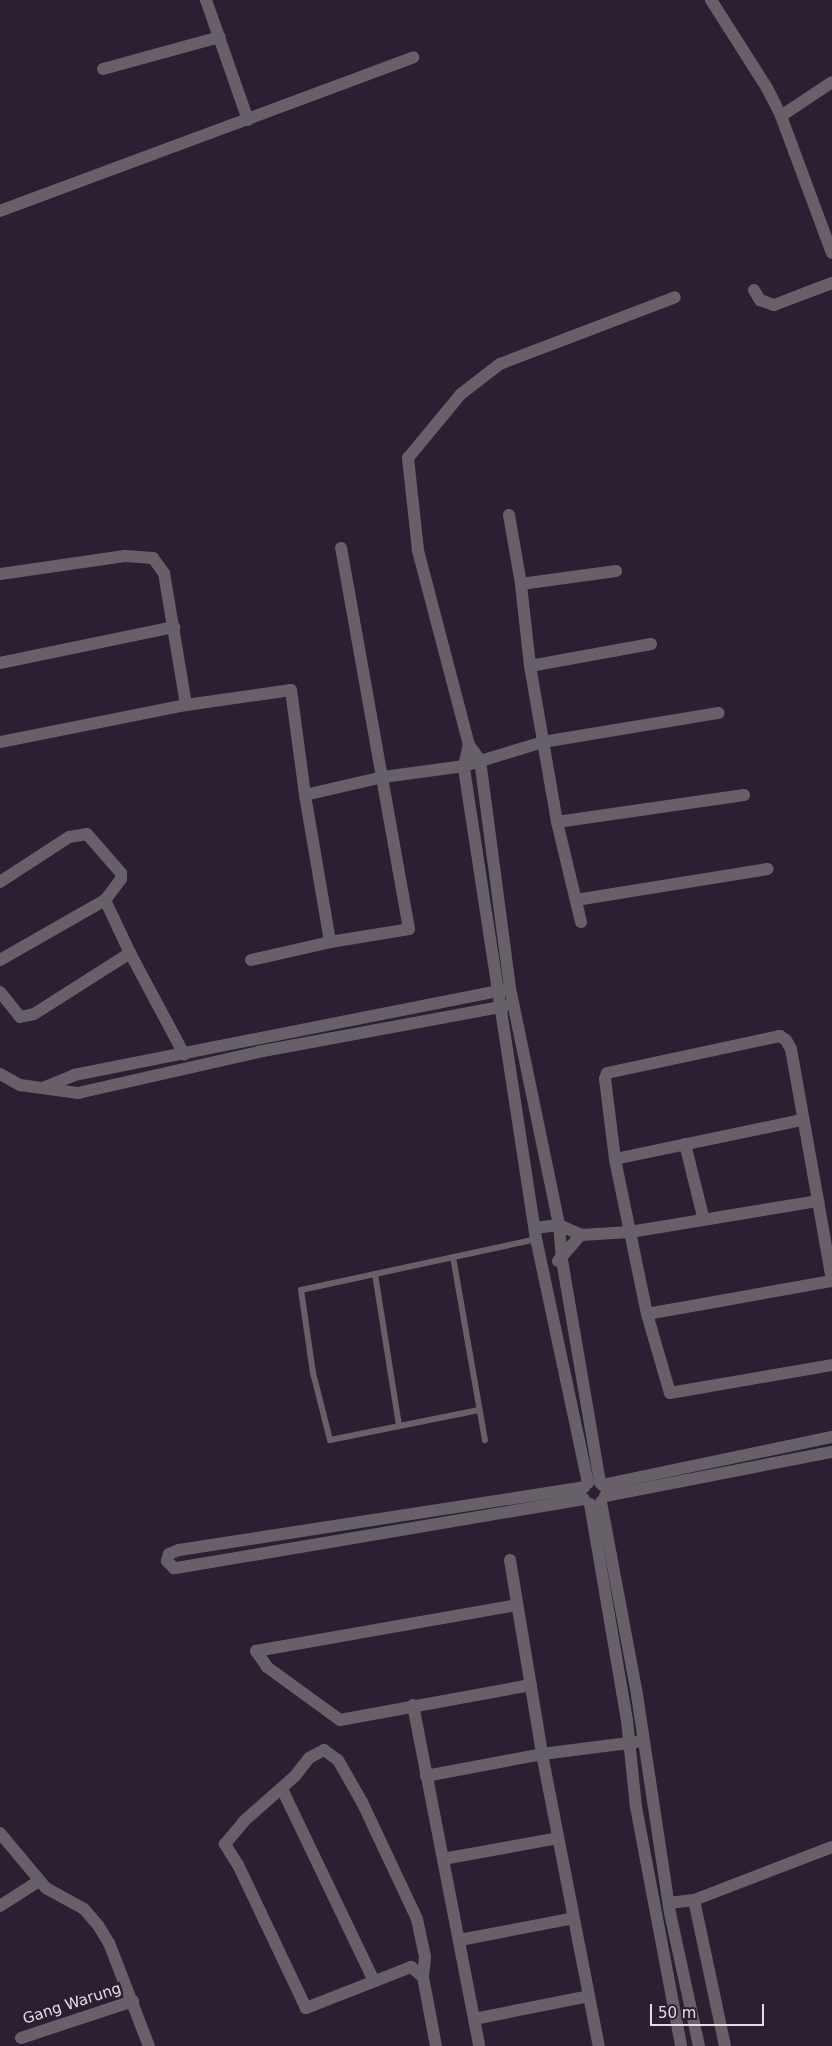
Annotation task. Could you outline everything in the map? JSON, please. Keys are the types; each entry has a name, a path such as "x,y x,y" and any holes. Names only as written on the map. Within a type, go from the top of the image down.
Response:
{"street":[{"path":"206,0 248,120"},
{"path":"711,0 767,88 781,116 832,253"},
{"path":"103,70 220,37"},
{"path":"0,211 413,57"},
{"path":"781,116 832,82"},
{"path":"754,290 760,300 774,304 832,283"},
{"path":"675,297 500,364 461,394 408,458 418,550 469,745 480,760 510,988 559,1225 562,1260 636,1807 681,2046"},
{"path":"509,514 521,584 530,666 557,822 581,922"},
{"path":"251,960 330,942 409,929 341,548"},
{"path":"0,574 125,556 153,558 164,573 186,706"},
{"path":"521,584 616,571"},
{"path":"0,663 174,627"},
{"path":"530,666 651,644"},
{"path":"0,742 186,706 291,690 305,795 330,942"},
{"path":"305,795 383,777 464,766 543,742 720,713"},
{"path":"469,745 464,766 535,1233 594,1492 644,1741 669,1903 699,2046"},
{"path":"557,822 744,795"},
{"path":"0,882 69,837 82,832 87,834 122,873 121,879 105,900 0,960"},
{"path":"576,900 768,869"},
{"path":"105,900 130,953 184,1054"},
{"path":"0,992 20,1017 34,1014 130,953"},
{"path":"45,1087 74,1075 184,1054 253,1037 510,988"},
{"path":"0,1074 20,1085 78,1093 263,1051 499,1006 514,1005"},
{"path":"647,1314 832,1280 802,1120 791,1049 786,1040 780,1036 613,1070 605,1079 615,1159 647,1314 670,1393 832,1365"},
{"path":"615,1159 802,1120"},
{"path":"685,1144 704,1220"},
{"path":"535,1233 559,1225 581,1235 630,1232 818,1201"},
{"path":"542,1264 562,1260 581,1235"},
{"path":"832,1437 594,1492 179,1550 169,1554 167,1561 174,1568 594,1492 832,1452"},
{"path":"510,1560 542,1754 599,2046"},
{"path":"517,1605 256,1651 267,1668 340,1720 413,1705 530,1685"},
{"path":"413,1705 479,2046"},
{"path":"426,1776 542,1754 644,1741"},
{"path":"423,1976 411,1967 306,2008 238,1865 224,1844 244,1821 282,1789 308,1758 324,1750 338,1760 362,1802 417,1919 425,1957 423,1976 436,2046"},
{"path":"282,1789 374,1981"},
{"path":"0,1833 46,1888 84,1909 98,1926 133,2001 149,2046"},
{"path":"444,1858 558,1838"},
{"path":"669,1903 694,1900 832,1847"},
{"path":"0,1906 39,1881"},
{"path":"694,1900 725,2046"},
{"path":"460,1940 574,1918"},
{"path":"474,2019 588,1996"},
{"name":"Gang Warung","path":"21,2038 133,2001"}],"lane":[{"path":"479,1410 330,1440 312,1373 301,1290 453,1257 535,1233"},
{"path":"453,1257 485,1440"},
{"path":"375,1274 399,1425"}]}
